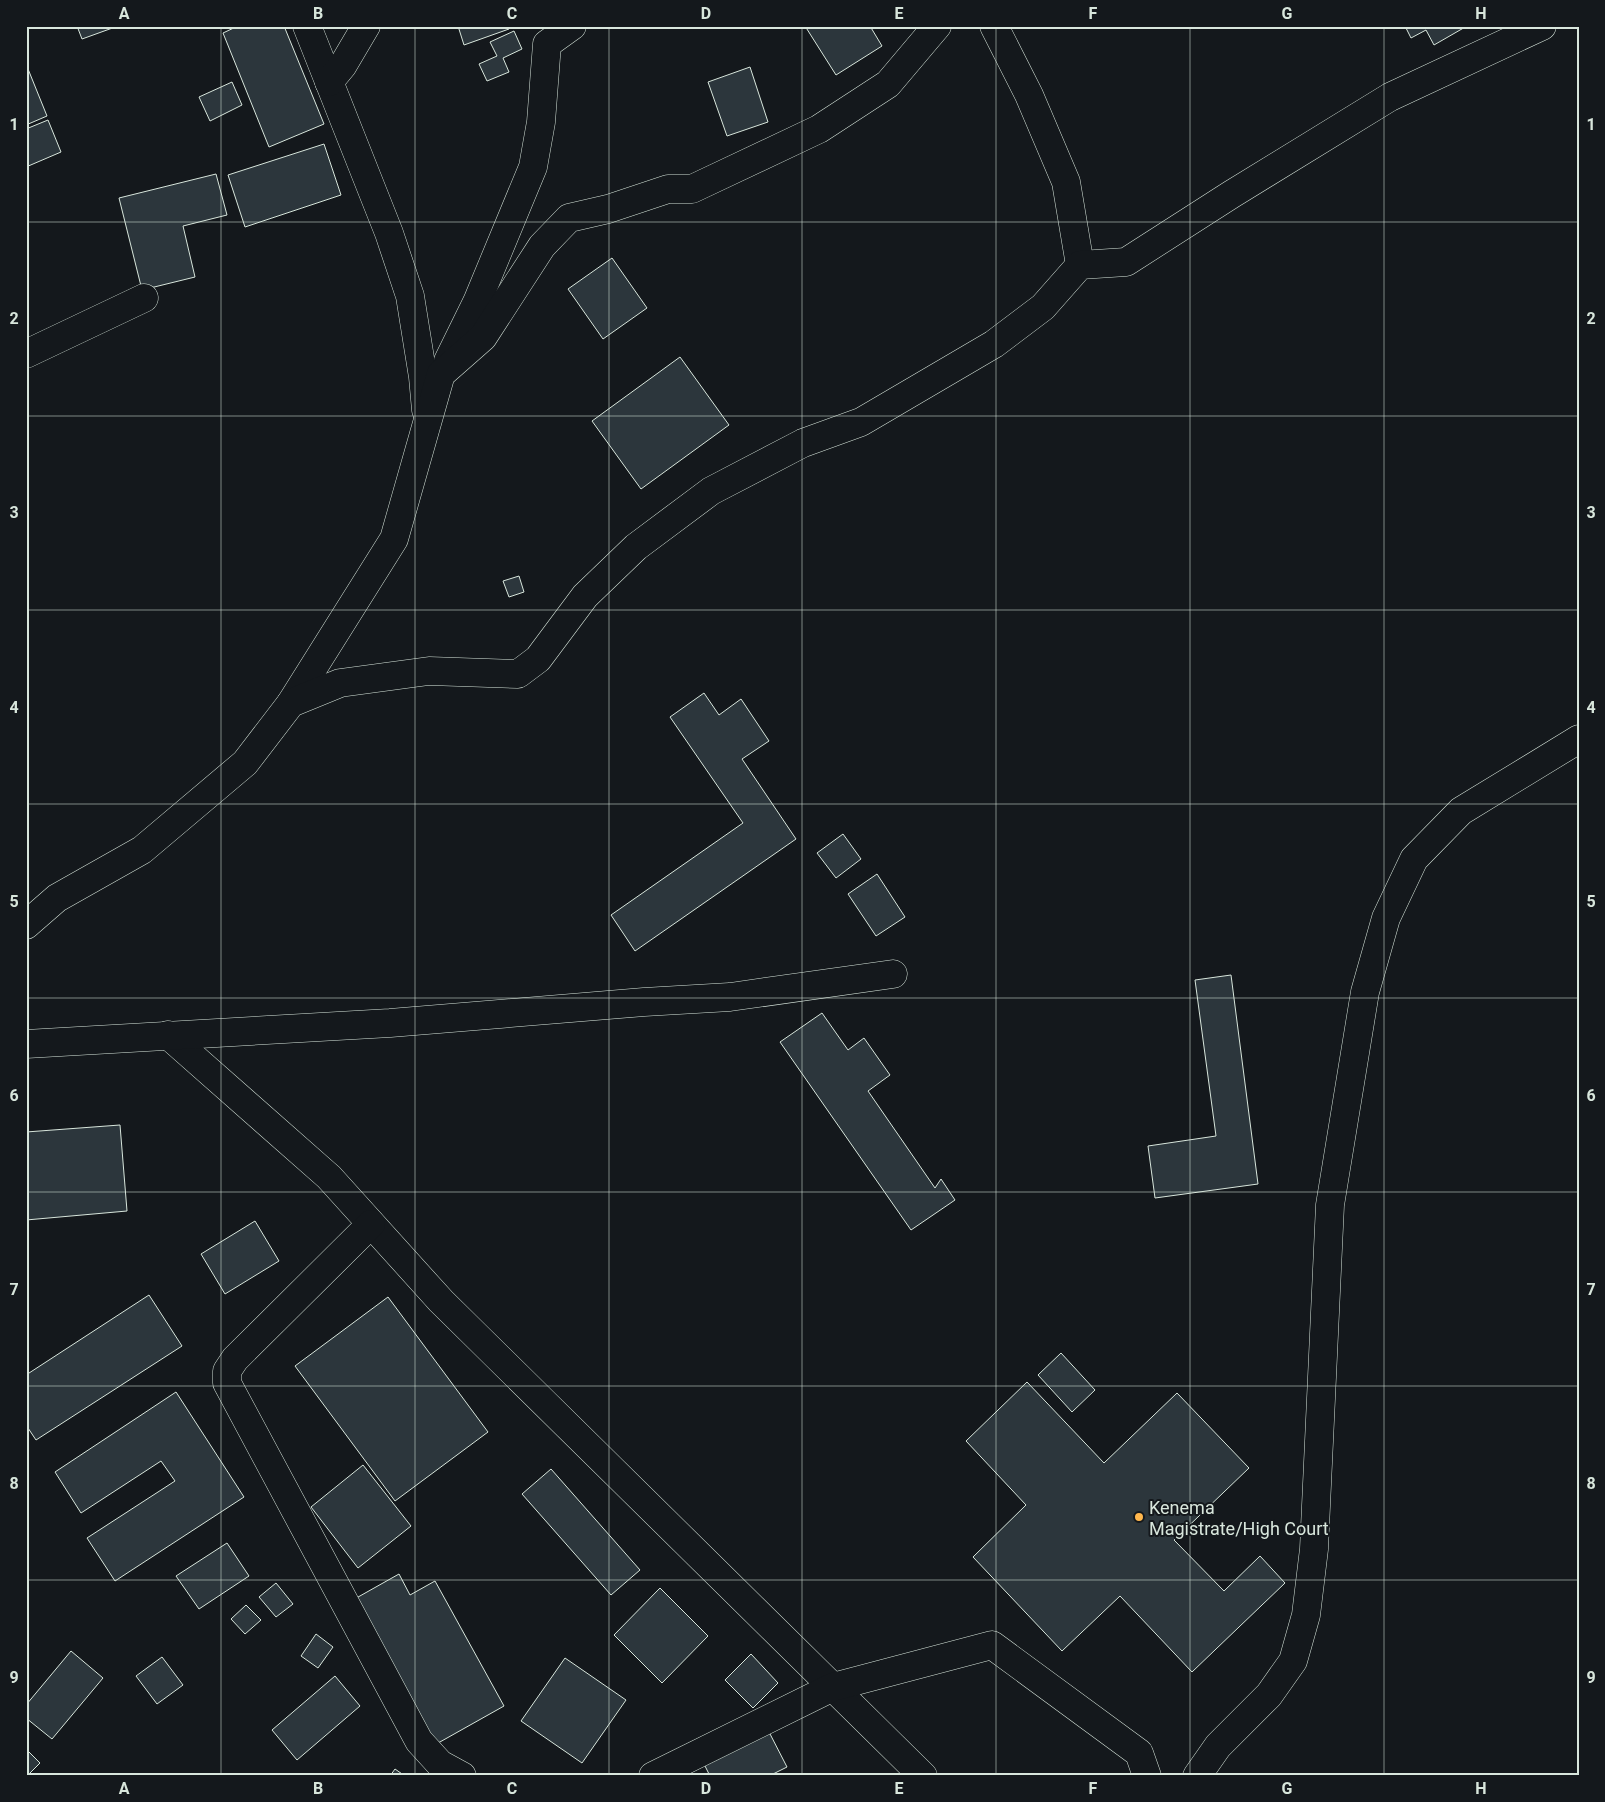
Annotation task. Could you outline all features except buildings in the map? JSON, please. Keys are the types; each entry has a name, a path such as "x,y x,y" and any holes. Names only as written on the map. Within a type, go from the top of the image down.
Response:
{"street":[{"path":"307,26 388,233 410,296 423,376 427,424"},
{"path":"329,82 343,65 366,26"},
{"path":"26,925 57,898 142,850 244,763 291,703 394,539 441,374 477,302 533,167 541,122 547,44 572,26"},
{"path":"441,374 482,337 542,246 569,218 608,209 668,189 692,189 819,130 888,84 937,26"},
{"path":"994,26 1029,95 1066,182 1080,265"},
{"path":"291,703 340,683 429,671 518,674 538,659 585,596 636,547 711,491 803,443 861,422 994,344 1043,307 1080,265 1126,262 1390,97 1530,29"},
{"path":"26,354 144,298"},
{"path":"1197,1776 1218,1746 1269,1695 1293,1661 1306,1615 1314,1549 1330,1205 1365,992 1386,918 1414,859 1461,811 1579,739"},
{"path":"26,1044 390,1023 644,1002 730,997 893,974"},
{"path":"168,1035 328,1177 441,1301 923,1776"},
{"path":"372,1224 234,1360 227,1370 227,1383 418,1741 440,1764 462,1776"},
{"path":"652,1776 832,1687 992,1646 1139,1753 1147,1776"}],"place":[{"name":"Kenema Magistrate/High Court","path":"1139,1517"}]}
